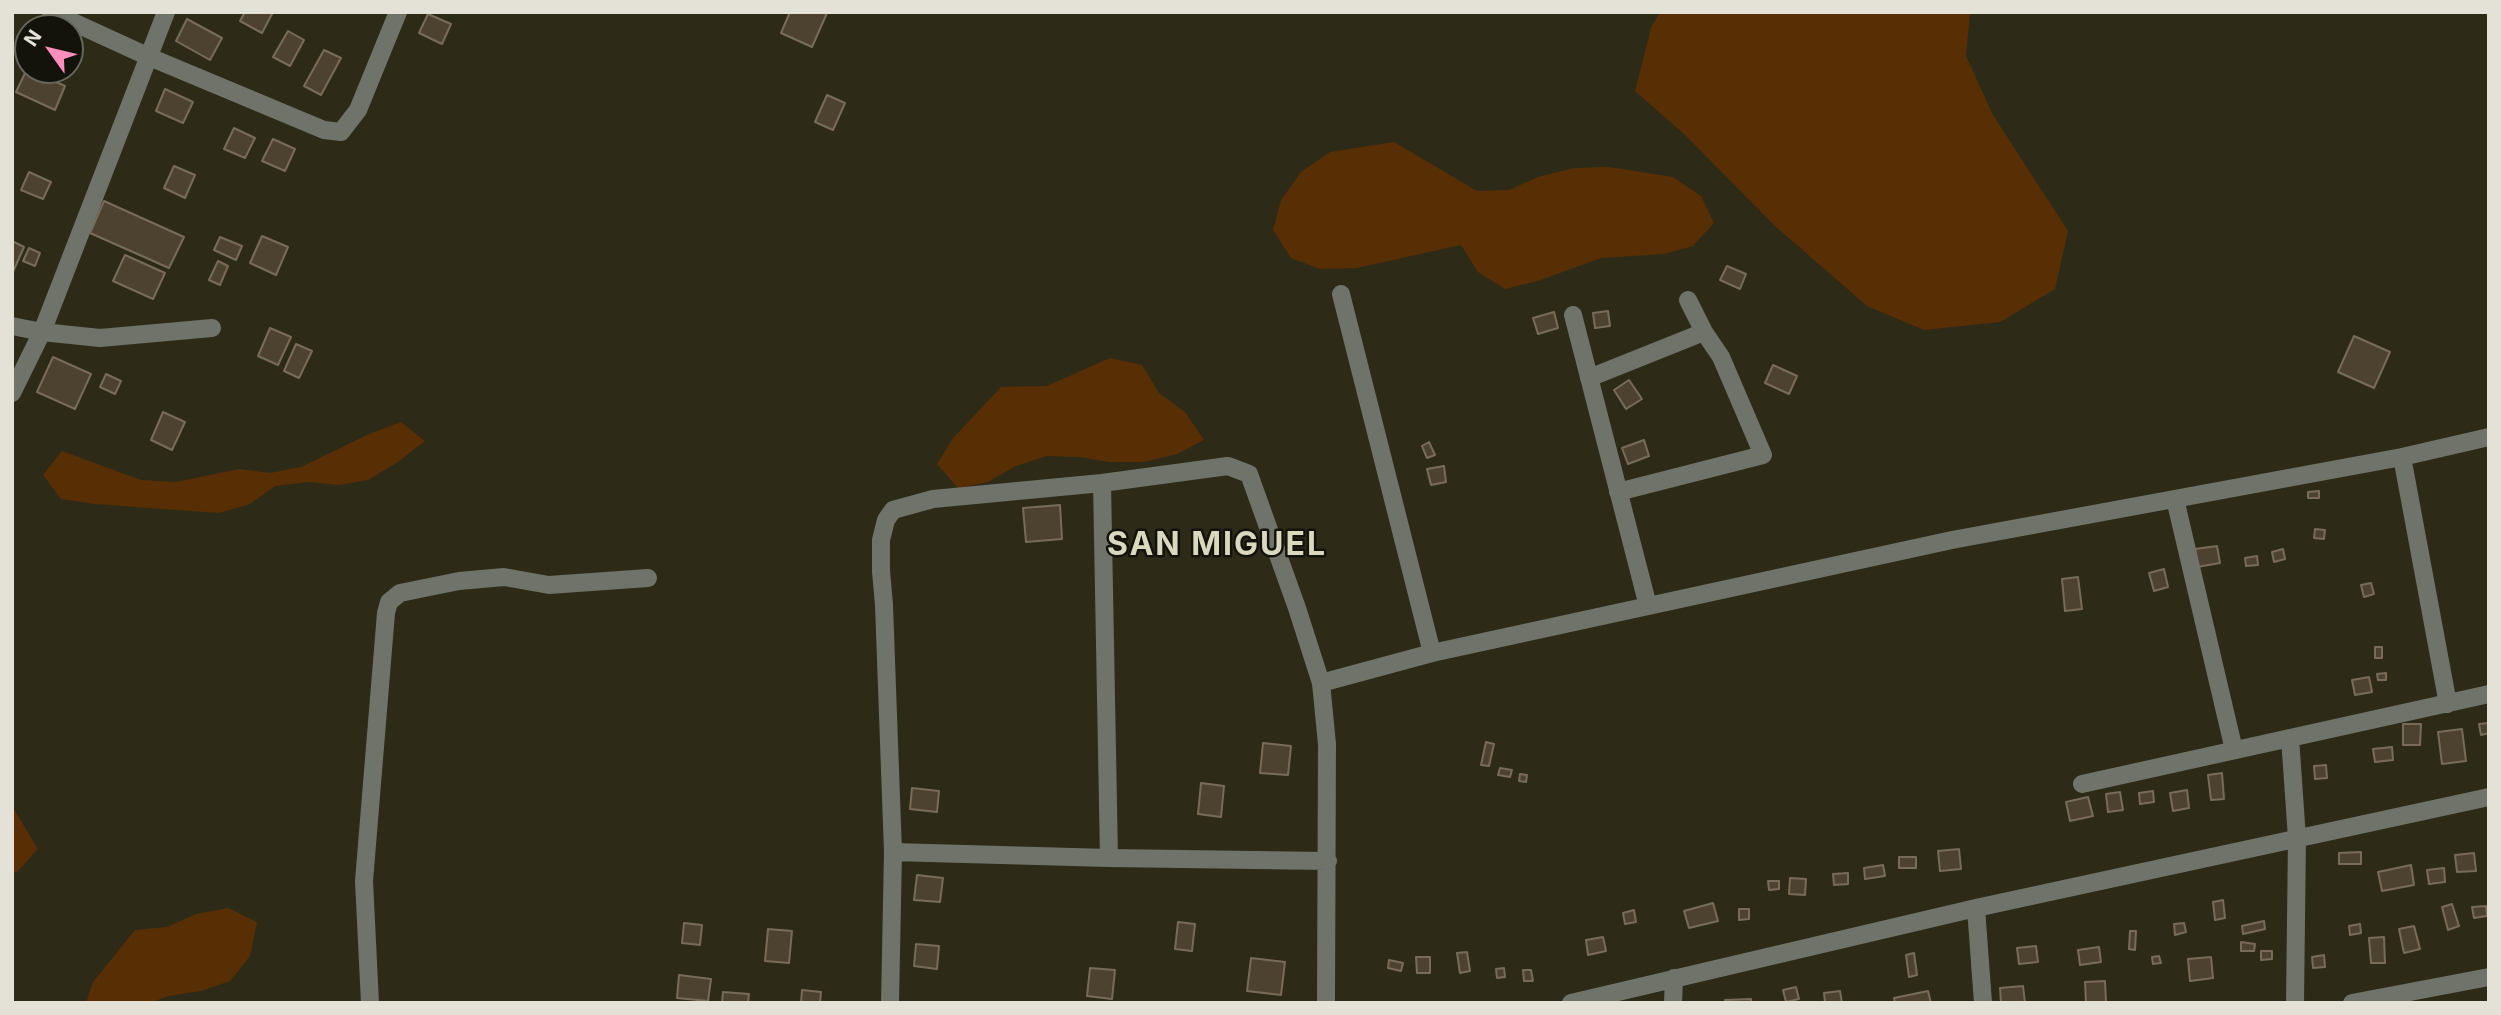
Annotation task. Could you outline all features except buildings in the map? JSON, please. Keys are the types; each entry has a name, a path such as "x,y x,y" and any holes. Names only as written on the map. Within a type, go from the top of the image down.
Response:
{"street":[{"path":"51,12 324,130 341,132 358,110 398,12"},
{"path":"12,393 42,332 166,12"},
{"path":"1341,294 1432,653"},
{"path":"1618,492 1763,455 1721,356 1688,300"},
{"path":"1573,315 1648,606"},
{"path":"12,326 100,338 212,328"},
{"path":"1589,378 1704,331"},
{"path":"1321,684 1432,653 1952,540 2402,457 2489,437"},
{"path":"2402,457 2448,704"},
{"path":"890,1003 893,852 881,571 881,540 886,520 893,510 933,499 1102,483 1228,466 1249,474 1321,684 1327,744 1326,1003"},
{"path":"1102,483 1109,858"},
{"path":"2175,499 2234,750"},
{"path":"370,1003 364,881 389,602 400,593 459,581 504,577 549,585 648,578"},
{"path":"2082,783 2489,694"},
{"path":"2290,738 2297,838 2295,1003"},
{"path":"1571,1003 1976,908 2489,797"},
{"path":"893,852 1328,861"},
{"path":"1976,908 1983,1003"},
{"path":"2352,1003 2489,977"},
{"path":"1673,1003 1674,978"}],"shaded area":[{"path":"1660,12 1970,12 1966,56 1993,115 2068,231 2055,289 2000,322 1924,330 1867,306 1775,226 1685,135 1635,91 1651,28"},
{"path":"1394,142 1477,191 1509,190 1538,177 1574,168 1609,167 1673,177 1701,196 1714,223 1693,246 1664,254 1601,258 1538,281 1505,289 1478,272 1461,245 1357,268 1320,269 1291,258 1273,230 1281,200 1301,172 1330,152"},
{"path":"1110,358 1142,365 1159,393 1185,412 1204,440 1177,454 1144,462 1109,462 1080,457 1046,456 1016,466 988,482 958,488 937,464 954,437 1001,387 1047,386"},
{"path":"401,422 425,441 368,480 339,485 308,482 275,486 250,504 219,513 61,499 43,475 62,451 141,480 176,482 239,469 270,473 301,467 369,434"},
{"path":"12,806 38,849 17,872 12,873"},
{"path":"228,908 257,922 250,956 230,981 150,1003 86,1003 93,982 135,930 167,927 196,914"}],"district":[{"name":"SAN MIGUEL","path":"1217,545"}]}
